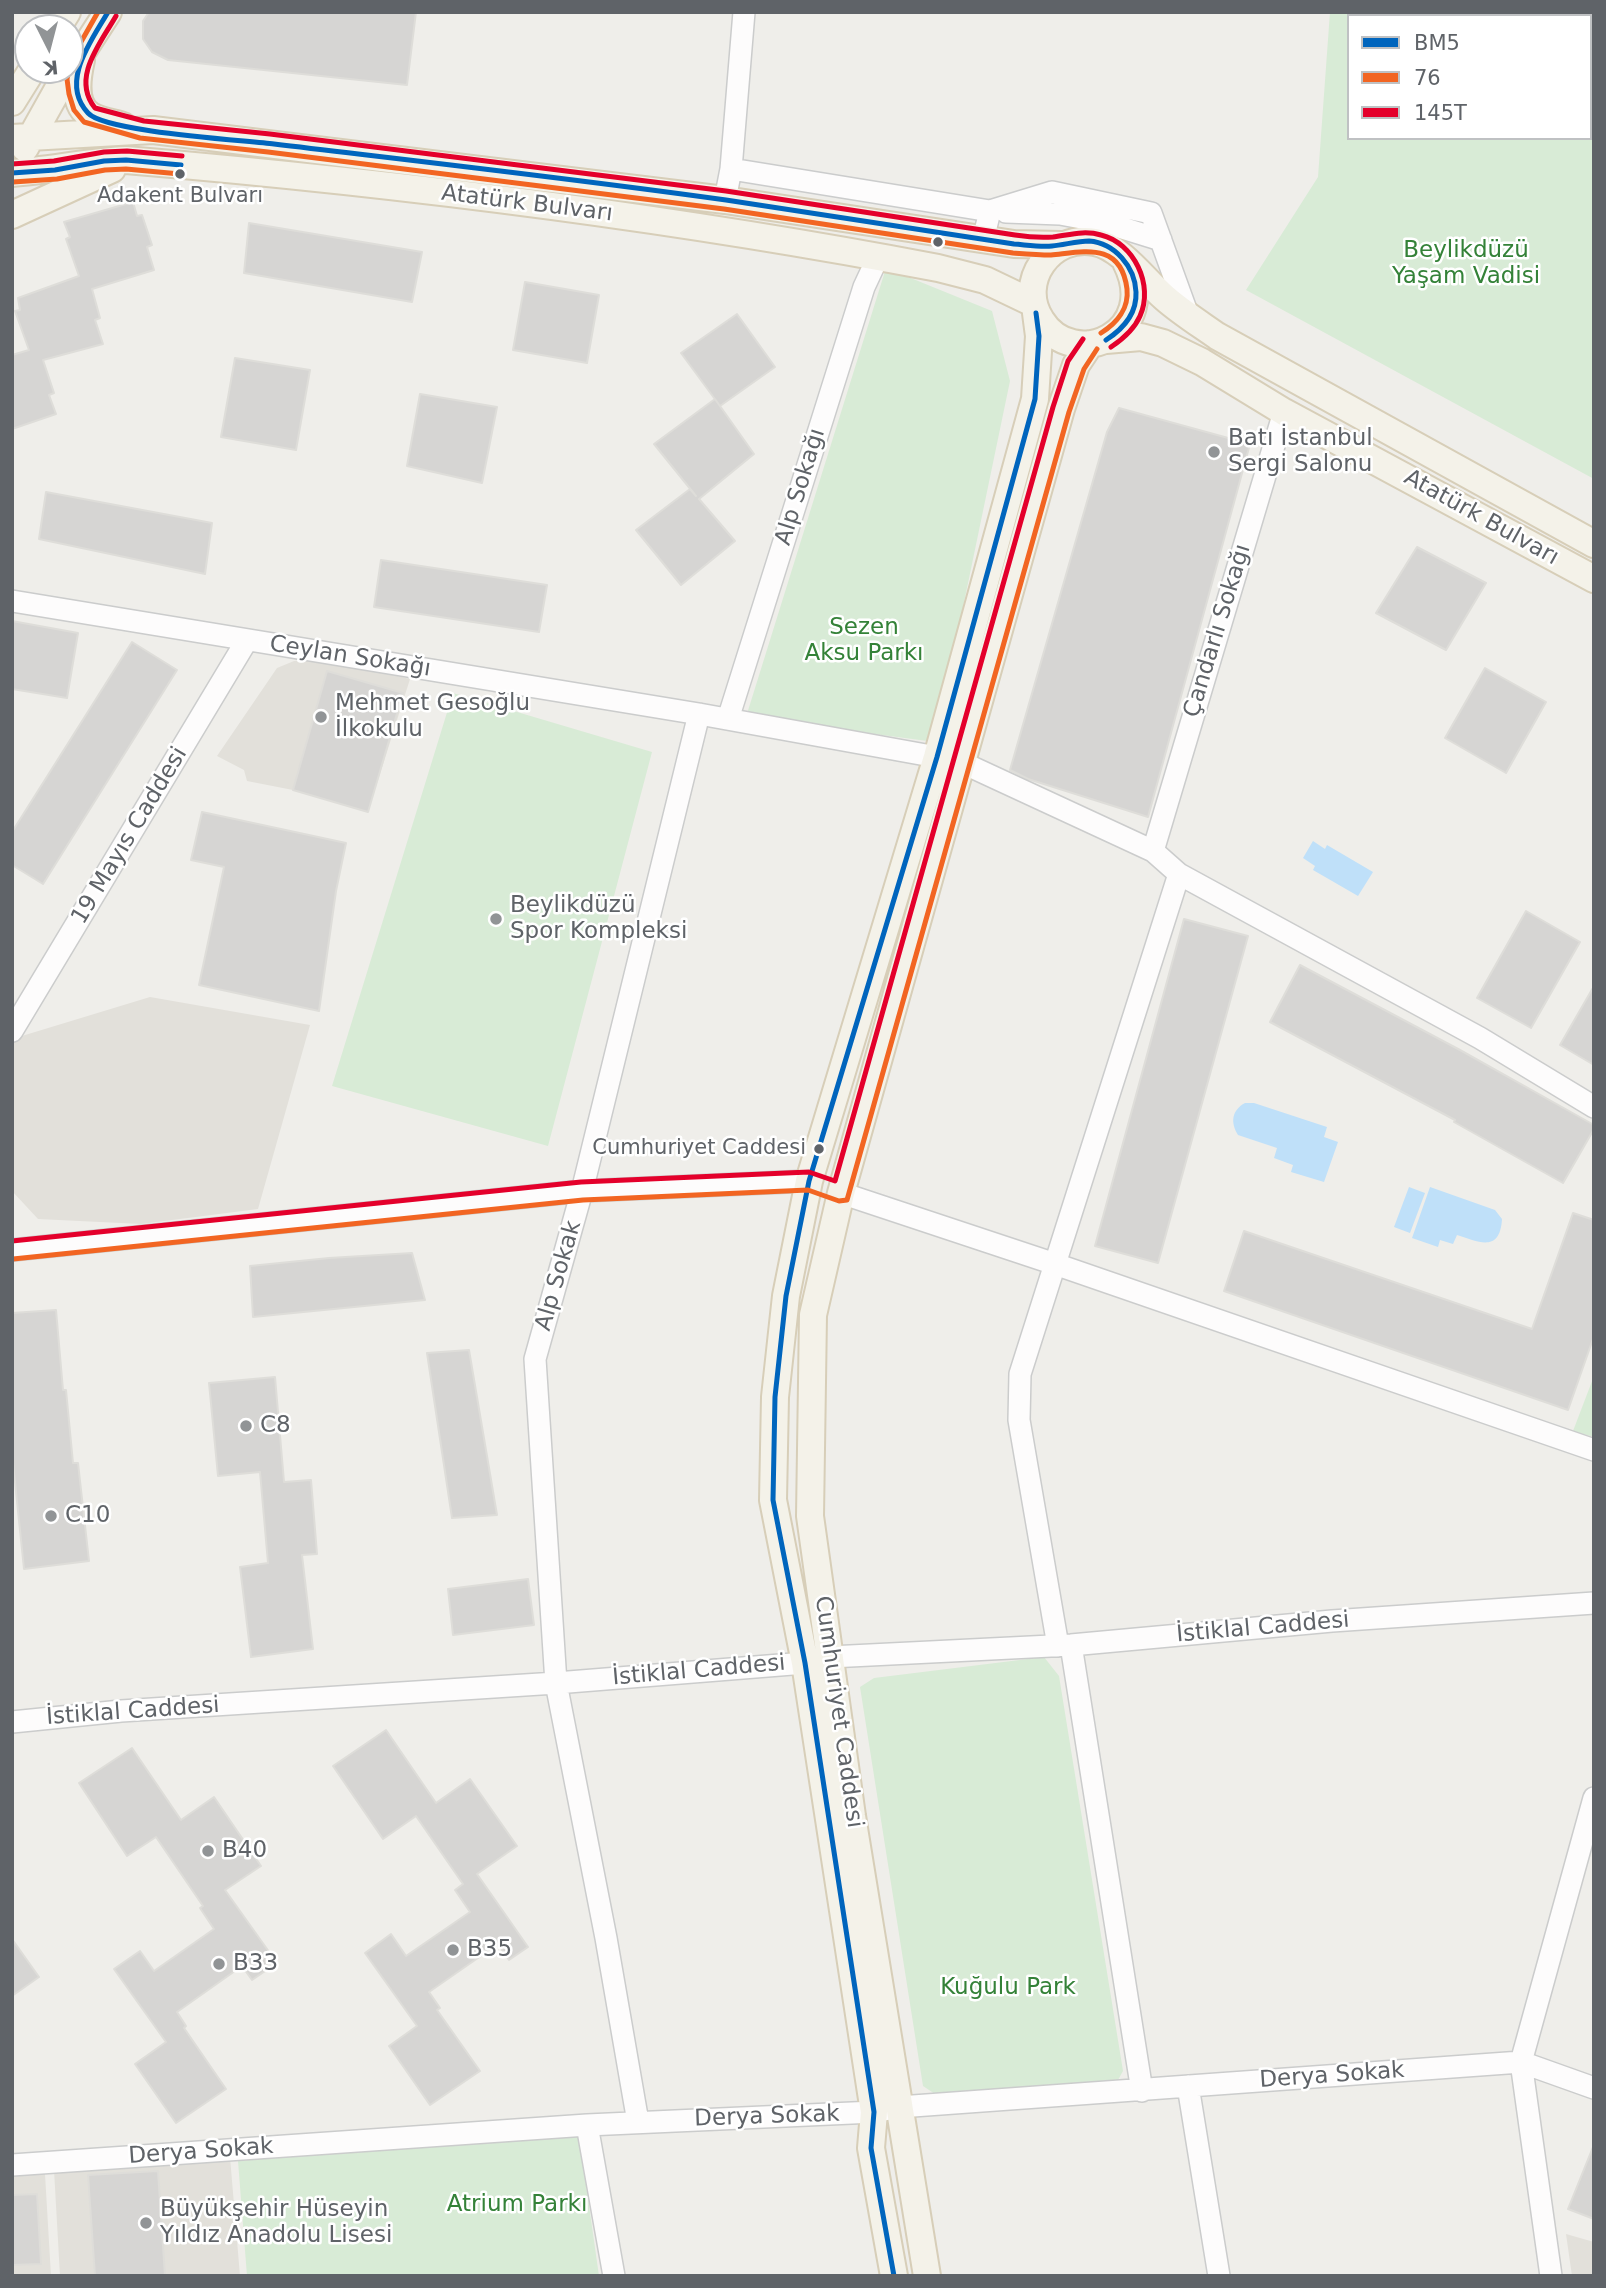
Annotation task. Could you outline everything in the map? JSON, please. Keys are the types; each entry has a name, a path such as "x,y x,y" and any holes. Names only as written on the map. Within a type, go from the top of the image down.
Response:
{"main road":[{"path":"12,167 23,137 108,12"},
{"path":"91,40 81,60 76,79 82,106 90,116 142,130"},
{"path":"12,102 23,84"},
{"name":"Atatürk Bulvarı","path":"23,137 142,130 269,143 725,200 983,240 1060,246"},
{"path":"12,215 101,175 126,160"},
{"name":"Atatürk Bulvarı","path":"12,173 126,160 265,172 632,216 878,257 985,280 1034,308"},
{"path":"1126,262 1134,277 1135,303 1121,329 1098,342 1066,341 1043,324 1034,308 1035,276 1042,262 1060,246 1093,241 1107,246 1126,262 1167,300 1217,336 1594,544"},
{"name":"Cumhuriyet Caddesi","path":"927,2276 886,2110 773,1500 776,1384 786,1296 809,1181 937,757 1035,399 1039,335 1034,308"},
{"name":"Atatürk Bulvarı","path":"1098,342 1141,337 1163,342 1202,362 1284,412 1594,579"},
{"name":"Cumhuriyet Caddesi","path":"894,2276 871,2148 886,2110 852,1816 810,1516 813,1315 841,1193 1061,409 1076,365 1098,342"},
{"path":"937,757 962,763"},
{"path":"809,1181 841,1193"}],"street":[{"path":"725,200 731,169 744,12"},
{"path":"731,169 990,211 1052,192 1152,213 1188,315"},
{"path":"983,240 990,211"},
{"name":"Alp Sokağı","path":"728,719 864,287 878,257"},
{"name":"Çandarlı Sokağı","path":"1153,851 1284,412"},
{"name":"Ceylan Sokağı","path":"12,601 699,714 937,757"},
{"name":"19 Mayıs Caddesi","path":"12,1031 247,640"},
{"name":"Alp Sokak","path":"638,2122 606,1938 556,1683 535,1359 582,1191 699,714"},
{"path":"962,763 1153,851 1179,874 1480,1038 1594,1107"},
{"path":"1142,2091 1065,1645 1019,1420 1020,1374 1179,874"},
{"path":"12,1250 582,1191 809,1181"},
{"path":"841,1193 1594,1450"},
{"name":"İstiklal Caddesi","path":"12,1722 121,1712 556,1683 805,1663 830,1657 1065,1645 1332,1621 1594,1602"},
{"path":"1551,2276 1521,2062 1594,1798"},
{"path":"1521,2062 1594,2088"},
{"name":"Derya Sokak","path":"12,2165 587,2125 886,2110 1521,2062"},
{"path":"1188,2086 1219,2276"},
{"path":"587,2125 614,2276"}],"shaded area":[{"name":"Mehmet Gesoğlu İlkokulu","path":"331,660 410,679 368,812 293,790 247,781 244,770 217,756 277,668 294,661"},
{"path":"150,997 310,1025 258,1209 141,1224 38,1219 12,1191 12,1039"},
{"name":"Büyükşehir Hüseyin Yıldız Anadolu Lisesi","path":"230,2157 240,2276 60,2276 54,2170"},
{"path":"45,2174 51,2276 12,2276 12,2176"},
{"path":"1566,2234 1594,2242 1594,2276 1572,2276"}],"green space":[{"name":"Beylikdüzü Yaşam Vadisi","path":"1330,12 1594,12 1594,479 1246,290 1318,177"},
{"name":"Sezen Aksu Parkı","path":"886,268 992,311 1010,381 935,742 746,717"},
{"name":"Beylikdüzü Spor Kompleksi","path":"453,693 652,752 548,1146 332,1086"},
{"path":"1594,1376 1594,1437 1573,1431"},
{"name":"Kuğulu Park","path":"1044,1657 1059,1676 1123,2071 1118,2080 935,2094 923,2086 860,1687 874,1678"},
{"name":"Atrium Parkı","path":"578,2128 599,2276 247,2276 238,2161"}],"water":[{"path":"1313,841 1325,849 1327,845 1373,872 1358,896 1313,870 1315,866 1303,858"},
{"path":"1245,1103 1254,1103 1327,1127 1324,1137 1338,1142 1324,1182 1291,1172 1293,1165 1274,1158 1277,1148 1238,1135 1234,1117 1237,1109"},
{"path":"1409,1187 1425,1193 1410,1233 1394,1227"},
{"path":"1430,1187 1495,1210 1502,1219 1497,1237 1493,1241 1480,1242 1457,1235 1453,1244 1440,1240 1438,1247 1412,1238"}],"building":[{"path":"149,12 416,12 407,85 168,60 152,52 143,39 143,21"},
{"path":"133,202 137,216 142,215 152,245 147,247 154,270 92,289 100,318 95,320 103,344 43,360 54,393 49,395 56,414 12,429 12,355 29,350 15,311 20,310 18,298 79,276 66,239 70,237 64,222"},
{"path":"249,223 422,252 412,302 244,273"},
{"path":"525,282 599,295 587,363 513,350"},
{"path":"737,314 775,367 720,406 681,353"},
{"path":"235,358 310,370 296,450 221,437"},
{"path":"420,394 497,407 482,483 407,466"},
{"path":"715,399 754,454 699,499 735,541 681,585 636,530 690,489 696,496 654,444"},
{"path":"1119,408 1250,444 1148,817 1028,779 1010,770 1107,432"},
{"path":"46,492 212,523 205,574 39,539"},
{"path":"1417,547 1486,583 1446,650 1376,613"},
{"path":"381,560 547,585 539,632 374,607"},
{"path":"12,621 78,633 67,698 12,689"},
{"path":"132,642 177,670 43,884 12,865 12,832"},
{"path":"1485,668 1546,702 1506,773 1445,738"},
{"path":"327,671 403,693 368,812 293,790"},
{"path":"202,812 346,843 336,891 319,1011 199,985 224,867 191,860"},
{"path":"1526,911 1580,942 1531,1028 1477,998"},
{"path":"1184,919 1248,936 1158,1263 1095,1246"},
{"path":"1300,965 1594,1125 1563,1183 1454,1122 1455,1120 1270,1022"},
{"path":"1594,986 1594,1065 1560,1045"},
{"path":"1573,1213 1594,1220 1594,1336 1568,1410 1224,1291 1244,1231 1532,1329"},
{"path":"412,1253 425,1300 253,1317 250,1266"},
{"path":"56,1310 63,1390 66,1390 73,1463 78,1463 89,1561 24,1569 12,1453 12,1313"},
{"path":"469,1350 497,1515 452,1518 427,1353"},
{"path":"275,1377 284,1482 311,1480 317,1554 302,1555 313,1649 251,1657 240,1567 268,1563 260,1472 218,1476 209,1383"},
{"path":"528,1579 534,1625 453,1635 448,1589"},
{"path":"386,1730 436,1803 470,1779 517,1846 477,1874 528,1947 509,1960 498,1944 429,1992 440,2008 437,2010 480,2071 430,2105 389,2046 417,2026 365,1953 391,1934 406,1956 470,1912 455,1890 463,1884 416,1816 383,1839 333,1766"},
{"path":"132,1748 181,1820 214,1797 261,1866 225,1890 277,1963 252,1980 242,1966 177,2012 186,2026 184,2028 226,2089 176,2123 135,2064 166,2042 114,1969 140,1951 154,1971 214,1929 200,1908 203,1906 156,1837 127,1856 79,1783"},
{"path":"12,1939 39,1977 12,1996"},
{"path":"1594,2148 1594,2219 1568,2209"},
{"path":"158,2171 165,2276 95,2276 88,2175"},
{"path":"37,2194 41,2264 12,2265 12,2195"}],"transit line":[{"name":"76","path":"84,37 98,12"},
{"name":"BM5","path":"108,12 87,48 77,75 80,101 88,113 100,120 175,134 670,192 1014,244 1047,246 1089,241 1115,251 1128,265 1135,283 1136,300 1128,320 1106,340"},
{"name":"145T","path":"116,16 90,61 86,85 88,97 95,108 144,121 270,134 726,191 1025,236 1048,237 1083,233 1101,235 1113,240 1132,256 1143,279 1144,304 1138,321 1128,334 1111,347"},
{"name":"76","path":"68,84 74,110 84,122 140,138 724,209 1013,253 1099,253 1109,256 1117,263 1127,289 1121,314 1101,333"},
{"name":"145T","path":"12,164 54,161 104,152 127,151 182,156"},
{"name":"BM5","path":"12,173 55,170 104,161 126,160 181,165"},
{"name":"76","path":"13,182 57,179 105,170 126,169 180,174"},
{"name":"BM5","path":"894,2276 871,2148 874,2112 805,1663 773,1500 775,1397 786,1296 809,1181 937,757 1035,399 1039,336 1036,313"},
{"name":"145T","path":"12,1241 581,1182 809,1172 835,1181 1053,407 1068,361 1083,339"},
{"name":"76","path":"13,1259 583,1200 808,1190 839,1201 847,1200 1069,412 1084,369 1097,349"}],"place":[{"name":"Adakent Bulvarı","path":"180,174"},
{"name":"Batı İstanbul Sergi Salonu","path":"1214,452"},
{"name":"Mehmet Gesoğlu İlkokulu","path":"321,717"},
{"name":"Beylikdüzü Spor Kompleksi","path":"496,919"},
{"name":"Cumhuriyet Caddesi","path":"819,1149"},
{"name":"C8","path":"246,1426"},
{"name":"C10","path":"51,1516"},
{"name":"B40","path":"208,1851"},
{"name":"B35","path":"453,1950"},
{"name":"B33","path":"219,1964"},
{"name":"Büyükşehir Hüseyin Yıldız Anadolu Lisesi","path":"146,2223"}]}
